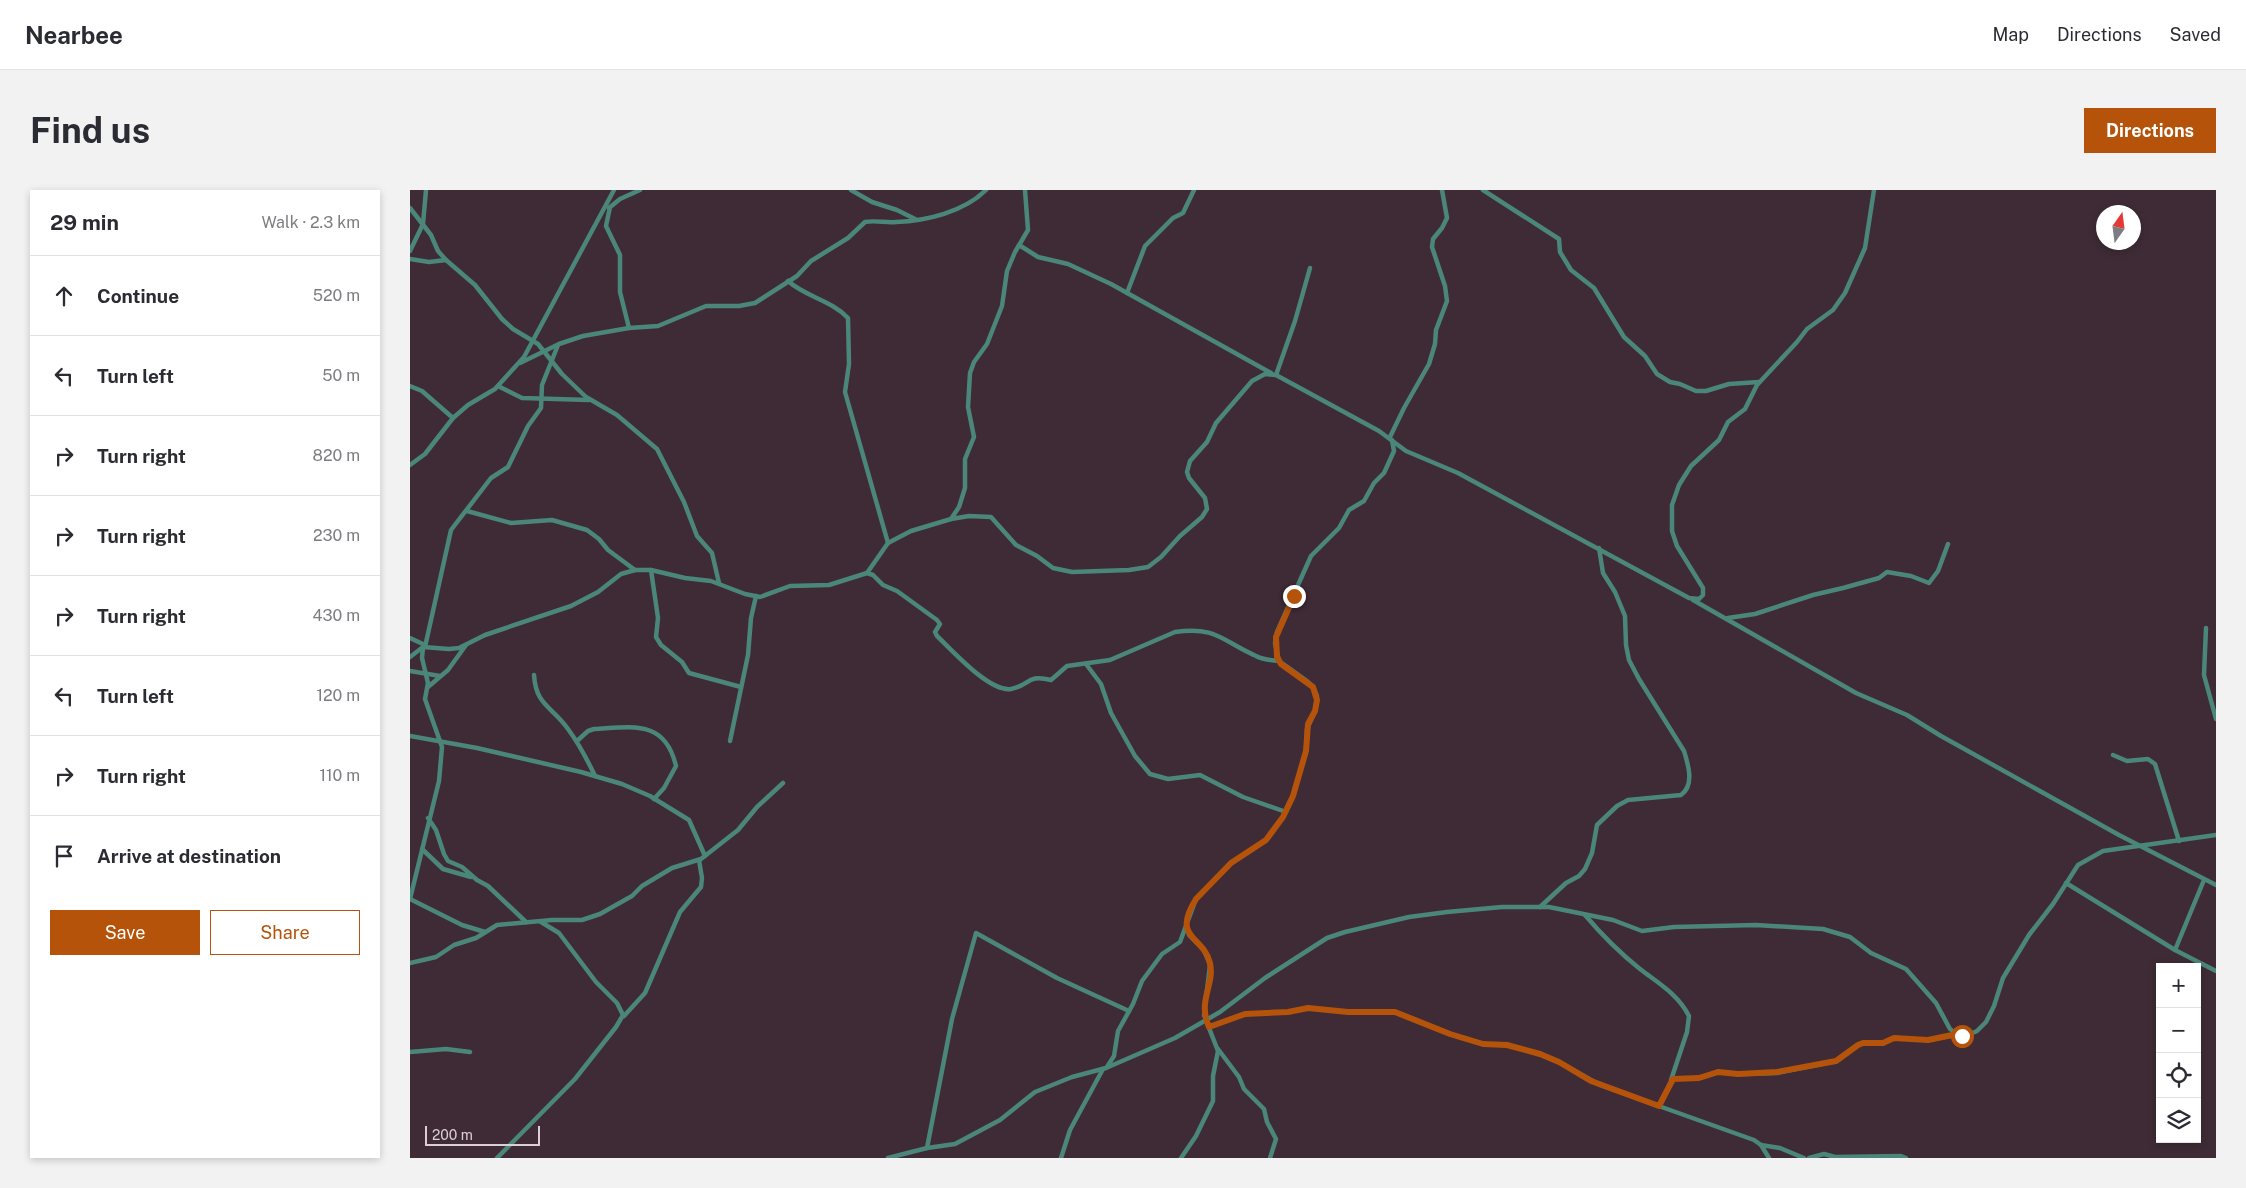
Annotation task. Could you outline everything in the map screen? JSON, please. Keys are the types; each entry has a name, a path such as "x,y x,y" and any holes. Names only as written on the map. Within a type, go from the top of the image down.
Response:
{"street":[{"path":"410,251 423,224 426,190"},
{"path":"410,466 425,454 453,418 468,405 498,386 520,363 534,341 614,190"},
{"path":"604,211 620,199 640,190"},
{"path":"851,190 872,202 897,210 915,219"},
{"path":"520,363 559,344 583,336 661,325 706,306 748,305 800,274 811,260 848,238 865,222 895,222 950,212 962,207 986,190"},
{"path":"951,519 957,512 963,495 965,459 974,437 968,407 970,373 974,362 983,351 990,337 1002,306 1006,271 1029,227 1025,190"},
{"path":"1127,293 1145,246 1173,218 1183,213 1194,190"},
{"path":"1279,661 1276,643 1277,632 1306,564 1321,544 1339,528 1349,510 1364,501 1374,483 1384,473 1394,451 1390,438 1404,408 1429,364 1435,344 1436,330 1447,300 1445,286 1432,244 1434,237 1445,225 1446,218 1442,190"},
{"path":"1483,190 1558,239 1560,252 1567,265 1575,275 1594,288 1624,337 1646,356 1657,374 1670,382 1696,391 1706,391 1729,384 1760,382"},
{"path":"1690,599 1700,598 1703,595 1703,588 1674,538 1671,514 1675,496 1688,469 1708,448 1717,443 1728,422 1745,408 1760,382 1798,342 1806,329 1832,310 1845,293 1865,248 1874,190"},
{"path":"610,207 606,226 620,255 620,292 629,328"},
{"path":"410,208 423,224 446,260 475,284 502,319 545,351 562,374 590,400 617,415 657,449 684,502 697,536 712,553 719,583"},
{"path":"1019,245 1038,257 1068,264 1127,293 1275,375 1294,383 1390,438 1406,451 1458,473 1599,548 1727,618 1856,693 1907,715 1941,736 2216,885"},
{"path":"410,259 429,262 446,260"},
{"path":"1275,375 1297,316 1310,268"},
{"path":"788,281 800,290 833,306 848,318 849,364 845,392 888,543"},
{"path":"485,932 462,925 410,899 428,818 439,781 442,742 424,699 427,688 422,658 449,537 454,526 467,512 491,478 508,467 528,426 542,408 542,385 551,359 559,344"},
{"path":"867,573 888,543 911,531 951,519 969,516 991,517 1016,545 1061,571 1129,570 1148,567 1202,517 1207,509 1205,498 1189,478 1187,472 1190,462 1207,442 1216,423 1246,388 1257,377 1265,374 1275,375"},
{"path":"410,386 422,391 453,418"},
{"path":"498,386 522,398 590,400"},
{"path":"467,512 511,523 552,520 587,530 599,539 608,550 635,570"},
{"path":"1727,618 1755,614 1813,595 1879,578 1888,572 1911,576 1929,583 1938,571 1948,544"},
{"path":"1540,907 1566,883 1581,874 1592,853 1597,825 1617,806 1628,800 1681,795 1686,791 1688,785 1688,763 1684,751 1629,660 1626,645 1625,616 1615,592 1603,573 1599,548"},
{"path":"410,638 424,646 454,649 485,635 571,606 598,592 621,574 635,570 651,570 684,578 719,583 734,590 756,596 765,596 790,586 829,585 867,573 874,575 883,585 897,591 938,620 940,624 935,632 937,636 979,675 997,688 1014,688 1035,677 1051,680 1067,666 1110,660 1174,632 1196,630 1223,637 1255,656 1279,661 1307,681 1314,688 1317,696 1315,711 1307,729 1306,751 1293,796 1286,812 1262,844 1231,863 1196,899 1178,945 1162,954 1146,974 1116,1035 1113,1059 1104,1069 1070,1130 1060,1158"},
{"path":"651,570 658,618 656,638 661,645 682,662 689,673 740,687"},
{"path":"730,742 748,655 751,618 756,596"},
{"path":"2206,628 2204,675 2216,719"},
{"path":"427,688 455,662 467,644"},
{"path":"410,657 424,646"},
{"path":"1086,664 1101,684 1111,713 1135,756 1150,774 1168,780 1200,775 1243,797 1286,812"},
{"path":"410,672 440,676"},
{"path":"534,675 536,693 564,723 577,741 595,776"},
{"path":"577,741 588,731 594,729 640,726 655,732 669,746 676,766 664,788 654,798"},
{"path":"410,736 477,748 622,784 654,798 691,823 705,856"},
{"path":"2113,755 2127,761 2148,759 2154,764 2179,841"},
{"path":"410,963 436,957 454,945 476,938 497,925 590,918 624,901 642,886 672,868 699,860 705,856 738,830 757,807 783,783"},
{"path":"428,818 436,830 446,858 462,867 474,878 493,890 526,922"},
{"path":"888,1158 962,1141 1000,1120 1035,1092 1072,1077 1104,1069 1175,1038 1206,1020 1311,947 1336,934 1427,914 1494,907 1540,907 1622,922 1642,931 1674,927 1756,925 1822,929 1843,934 1876,956 1896,962 1906,969 1936,1003 1950,1030 1964,1036 1973,1034 1986,1022 1994,1006 2003,978 2029,935 2053,904 2078,866 2099,852 2216,835"},
{"path":"422,849 443,869 474,878"},
{"path":"498,1158 575,1079 623,1016 645,993 680,912 701,887 702,873 699,860"},
{"path":"2175,950 2204,880"},
{"path":"2066,883 2175,950 2216,971"},
{"path":"1584,914 1626,957 1665,986 1679,1000 1689,1016 1687,1032 1671,1080 1659,1106"},
{"path":"540,921 558,933 596,982 617,1003 623,1012 623,1016"},
{"path":"1180,1158 1196,1136 1213,1101 1213,1076 1218,1057 1217,1048 1203,1010 1210,964 1204,950 1189,935 1187,924"},
{"path":"927,1148 952,1019 976,933 1057,978 1129,1011"},
{"path":"1209,1027 1245,1014 1288,1012 1308,1008 1348,1012 1395,1012 1450,1034 1483,1044 1507,1045 1540,1054 1559,1062 1591,1081 1738,1133 1761,1146 1780,1148 1804,1158"},
{"path":"1671,1080 1699,1078 1718,1072 1738,1074 1777,1072 1836,1061 1863,1043 1883,1043 1894,1038 1928,1040 1957,1034"},
{"path":"1217,1048 1239,1077 1244,1089 1264,1109 1267,1122 1276,1138 1270,1158"},
{"path":"410,1052 446,1049 470,1052"},
{"path":"1761,1146 1769,1158"},
{"path":"1808,1158 1824,1154 1835,1156 1902,1156 1906,1158"}],"route":[{"path":"1294,596 1277,632 1277,657 1281,664 1313,687 1316,691 1317,706 1308,724 1306,751 1293,796 1283,817 1262,844 1231,863 1193,904 1187,930 1192,939 1206,952 1211,967 1203,1010 1209,1027 1245,1014 1288,1012 1303,1008 1323,1008 1348,1012 1377,1010 1395,1012 1450,1034 1483,1044 1507,1045 1540,1054 1559,1062 1591,1081 1659,1106 1673,1079 1699,1078 1718,1072 1758,1074 1777,1072 1836,1061 1863,1043 1883,1043 1894,1038 1928,1040 1957,1034 1962,1036"}]}
